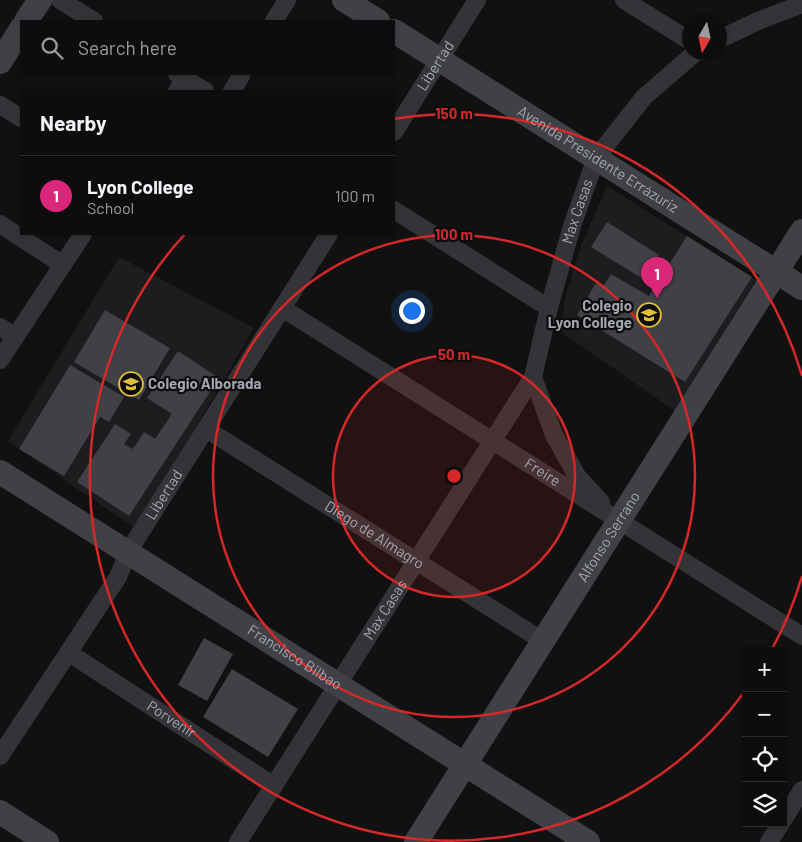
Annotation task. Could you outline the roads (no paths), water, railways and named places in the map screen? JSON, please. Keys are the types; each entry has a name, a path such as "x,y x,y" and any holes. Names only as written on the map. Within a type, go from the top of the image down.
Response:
{"street":[{"path":"27,20 40,0"},
{"path":"60,0 92,20"},
{"path":"275,20 287,0"},
{"path":"344,0 376,20"},
{"name":"Libertad","path":"395,130 477,0"},
{"path":"624,0 682,36"},
{"path":"727,36 802,4"},
{"path":"0,62 20,31"},
{"name":"Avenida Presidente Errázuriz","path":"395,32 802,288"},
{"name":"Max Casas","path":"238,842 533,376 549,308 572,226 596,158 644,96 687,60"},
{"path":"233,90 241,75"},
{"path":"180,81 202,90"},
{"path":"0,106 20,117"},
{"path":"395,211 549,308"},
{"path":"0,224 63,265"},
{"name":"Alfonso Serrano","path":"416,842 802,231"},
{"path":"0,360 82,235"},
{"name":"Libertad","path":"0,756 118,577 128,552 328,235"},
{"name":"Freire","path":"282,308 802,636"},
{"path":"0,327 16,336"},
{"path":"533,376 554,435 577,476 619,520"},
{"name":"Diego de Almagro","path":"206,429 543,641"},
{"name":"Francisco Bilbao","path":"0,472 588,842"},
{"name":"Porvenir","path":"69,653 274,786"},
{"path":"787,814 802,790"},
{"path":"0,812 47,842"},
{"path":"769,842 778,827"}],"place":[{"name":"Lyon College","path":"657,298"},
{"name":"Colegio Lyon College","path":"649,315"},
{"name":"Colegio Alborada","path":"131,384"}]}
